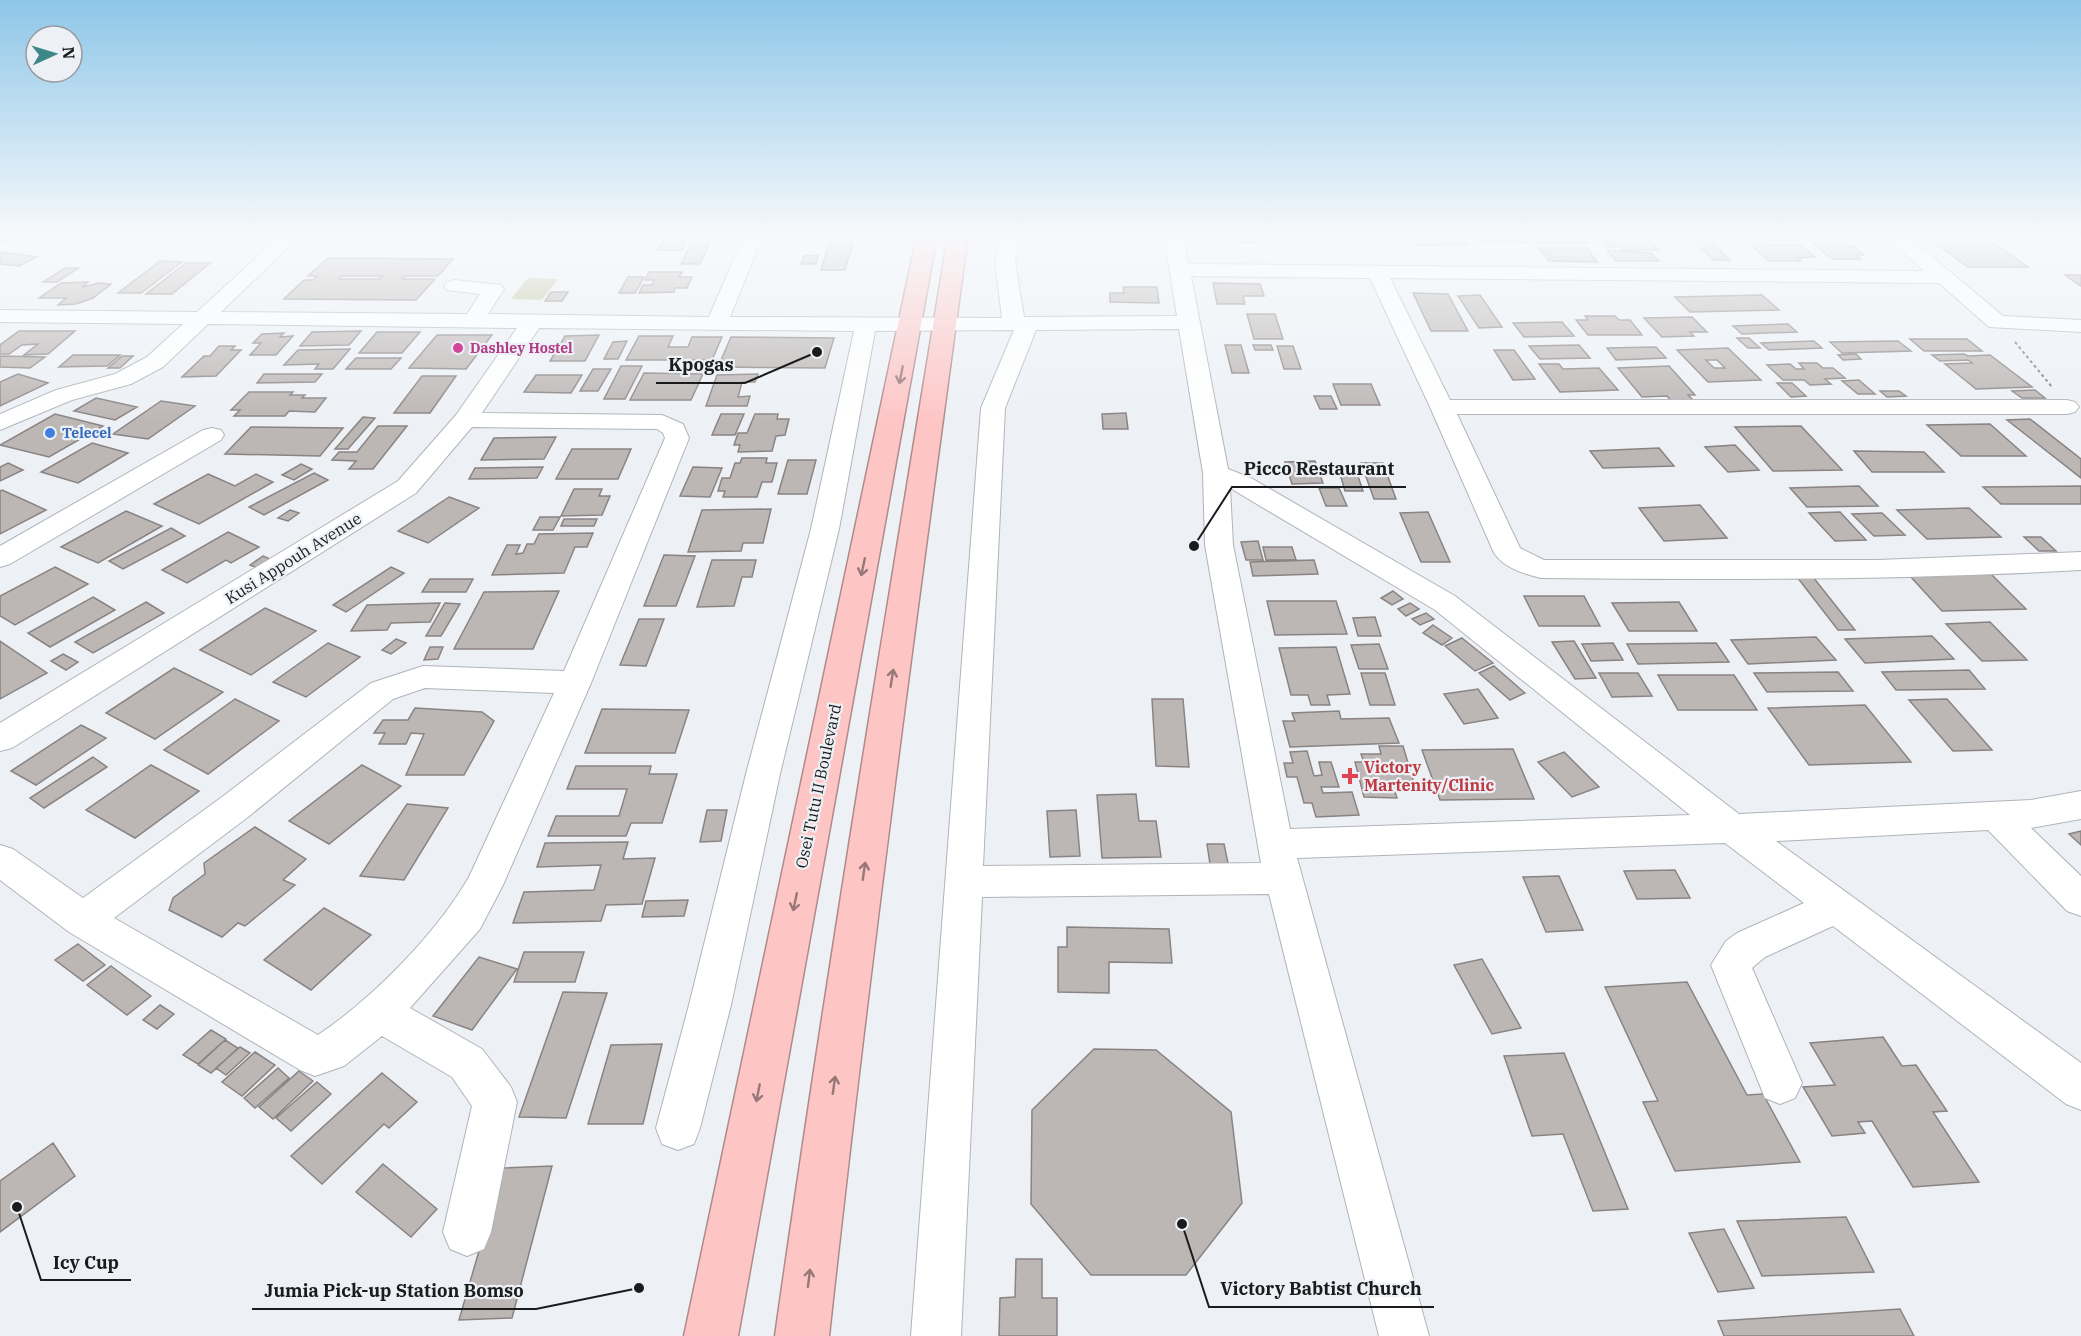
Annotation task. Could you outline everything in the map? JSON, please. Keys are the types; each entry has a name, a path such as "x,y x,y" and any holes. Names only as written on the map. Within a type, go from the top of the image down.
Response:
{"highway":[{"name":"Osei Tutu II Boulevard","path":"802,1336 927,325 927,297"},
{"name":"Osei Tutu II Boulevard","path":"711,1336 927,325 937,297"}],"street":[{"path":"0,423 64,395 123,379 140,371 155,362 224,297"},
{"path":"474,320 489,297"},
{"path":"717,322 727,297"},
{"path":"936,1336 993,408 1021,324 1014,297"},
{"path":"1185,297 1216,473 1219,545 1279,861 1404,1336"},
{"path":"1389,297 1508,553 1524,563 1541,569 1762,571 1994,566 2081,561"},
{"path":"1969,297 1997,322 2081,326"},
{"path":"0,316 927,325 1188,322"},
{"name":"Kusi Appouh Avenue","path":"0,739 407,487 465,420 533,320"},
{"path":"678,1128 710,1005 763,774 825,530 866,324"},
{"path":"1442,407 2067,407"},
{"path":"0,860 83,920 315,1056 327,1054 380,1013 467,916 484,885 575,683 677,438 674,429 662,422 465,420"},
{"path":"0,558 212,435"},
{"path":"1216,473 1242,484 1445,603 1734,830 2081,1089"},
{"path":"83,920 235,807 382,691 423,678 575,683"},
{"path":"965,882 1734,830 2031,814 2081,805"},
{"path":"1996,816 2081,900"},
{"path":"1780,1083 1731,965 1740,953 1751,945 1837,906"},
{"path":"380,1013 466,1063 495,1102 467,1232"}],"path":[{"path":"1997,322 2067,407"}],"green space":[{"path":"512,297 544,297 542,300 511,299"}],"building":[{"path":"94,297 76,304 58,305 66,298 39,298"},
{"path":"286,297 418,297 416,300 284,299"},
{"path":"547,297 564,297 562,301 545,301"},
{"path":"1110,297 1158,297 1159,303 1110,302"},
{"path":"1216,297 1243,297 1245,304 1217,304"},
{"path":"1415,297 1450,297 1468,331 1431,331"},
{"path":"1459,297 1482,297 1502,327 1479,328"},
{"path":"1675,297 1765,297 1779,310 1690,312"},
{"path":"1247,314 1275,314 1283,339 1254,339"},
{"path":"1585,316 1615,316 1619,320 1630,320 1642,335 1588,335 1576,320 1588,320"},
{"path":"1692,317 1707,332 1690,332 1694,336 1662,337 1644,318"},
{"path":"1562,322 1574,336 1524,337 1513,323"},
{"path":"1788,324 1797,332 1742,334 1733,326"},
{"path":"19,331 75,331 48,354 24,355 38,344 22,345 9,354 0,354 0,345"},
{"path":"361,331 349,345 300,346 312,332"},
{"path":"377,332 420,332 402,353 359,353"},
{"path":"284,333 280,337 293,336 276,355 250,355 261,343 253,343 262,334"},
{"path":"437,335 492,335 466,369 409,368"},
{"path":"599,335 585,361 550,361 565,336"},
{"path":"639,336 673,336 668,347 688,347 692,337 722,337 712,360 626,360"},
{"path":"731,337 834,338 825,368 718,367"},
{"path":"1737,338 1749,338 1760,348 1748,348"},
{"path":"1910,339 1967,339 1982,351 1924,351"},
{"path":"627,341 618,359 604,359 613,342"},
{"path":"1814,341 1822,348 1769,350 1761,343"},
{"path":"1898,341 1911,351 1842,353 1830,342"},
{"path":"1225,345 1241,345 1249,373 1232,373"},
{"path":"1253,345 1271,345 1273,350 1255,350"},
{"path":"1579,345 1590,358 1540,359 1529,346"},
{"path":"219,346 235,346 231,350 241,350 216,376 182,377 204,356 210,356"},
{"path":"1277,346 1293,346 1301,369 1284,369"},
{"path":"1656,347 1666,358 1616,360 1607,348"},
{"path":"1728,348 1761,380 1708,382 1677,350","holes":["1706,360 1717,360 1725,368 1714,368"]},
{"path":"350,349 333,369 315,369 319,364 284,365 298,350"},
{"path":"1494,350 1514,350 1535,379 1513,380"},
{"path":"1856,354 1861,359 1843,360 1838,355"},
{"path":"1964,354 1968,356 1990,355 2032,387 1976,389 1945,364 1972,363 1968,360 1940,361 1932,355"},
{"path":"73,355 120,355 107,366 59,367"},
{"path":"0,356 45,357 30,368 0,367"},
{"path":"122,356 133,356 120,368 108,368"},
{"path":"356,358 401,358 391,369 346,369"},
{"path":"1799,363 1817,363 1823,368 1833,368 1845,378 1825,379 1831,384 1810,385 1804,380 1783,380 1767,365 1790,364 1796,369 1804,369"},
{"path":"1539,364 1559,364 1563,369 1599,368 1618,390 1560,392"},
{"path":"621,366 642,366 625,399 604,399"},
{"path":"1669,366 1695,395 1688,395 1695,402 1673,403 1667,396 1642,397 1618,368"},
{"path":"593,369 611,369 598,391 580,391"},
{"path":"644,373 703,374 691,400 630,400"},
{"path":"18,374 48,383 0,406 0,382"},
{"path":"264,374 322,374 315,382 257,383"},
{"path":"758,374 755,382 742,382 738,397 750,396 747,406 706,406 717,375"},
{"path":"536,375 582,375 571,393 524,392"},
{"path":"422,376 456,376 430,413 394,413"},
{"path":"1859,380 1875,394 1858,394 1842,381"},
{"path":"1777,383 1792,383 1806,396 1791,397"},
{"path":"1333,384 1371,384 1380,405 1341,405"},
{"path":"2035,390 2045,398 2022,398 2012,391"},
{"path":"1880,391 1899,391 1906,396 1887,397"},
{"path":"249,392 293,392 290,395 305,395 302,398 326,398 315,412 289,411 285,416 234,416 240,410 231,410"},
{"path":"1314,396 1331,396 1337,409 1320,409"},
{"path":"96,398 137,407 115,420 74,411"},
{"path":"161,401 195,406 148,439 113,434"},
{"path":"1126,413 1128,429 1103,429 1102,414"},
{"path":"55,414 103,426 49,457 0,445"},
{"path":"721,414 744,414 735,435 712,435"},
{"path":"755,414 778,414 777,419 789,419 785,435 776,436 772,451 738,452 740,445 734,445 738,433 747,433"},
{"path":"363,417 375,418 348,449 335,449"},
{"path":"2030,419 2081,459 2081,478 2007,420"},
{"path":"1990,424 2026,456 1961,456 1927,425"},
{"path":"378,426 407,426 373,469 349,469 356,461 332,460 339,452 357,452"},
{"path":"1801,426 1842,470 1773,471 1735,427"},
{"path":"251,427 343,428 320,456 225,454"},
{"path":"556,437 544,459 481,460 494,438"},
{"path":"92,443 128,453 78,483 41,472"},
{"path":"1735,445 1759,470 1728,472 1705,447"},
{"path":"1659,448 1674,466 1603,468 1590,451"},
{"path":"572,449 631,449 618,479 556,479"},
{"path":"1854,451 1924,452 1944,472 1872,472"},
{"path":"742,458 767,458 766,463 777,463 772,482 762,482 757,497 723,497 725,491 718,491 722,478 730,478 735,463 740,463"},
{"path":"788,460 816,460 807,494 778,494"},
{"path":"1315,461 1323,483 1292,484 1285,462"},
{"path":"8,463 23,470 0,481 0,467"},
{"path":"1361,463 1383,463 1396,499 1374,499"},
{"path":"301,464 312,469 294,480 282,475"},
{"path":"543,467 537,478 469,479 475,468"},
{"path":"693,467 722,468 710,497 680,496"},
{"path":"1338,467 1355,467 1363,491 1345,491"},
{"path":"314,473 328,480 264,515 249,507"},
{"path":"208,474 235,486 256,474 273,482 199,524 154,504"},
{"path":"1859,486 1878,506 1807,507 1790,488"},
{"path":"2081,486 2081,504 2001,504 1983,487"},
{"path":"1319,488 1339,488 1347,506 1326,506"},
{"path":"574,489 602,489 599,496 610,496 602,515 561,516"},
{"path":"0,491 46,510 0,534"},
{"path":"449,497 479,508 428,543 398,531"},
{"path":"1700,505 1727,538 1664,541 1639,508"},
{"path":"1969,508 2001,537 1927,539 1897,510"},
{"path":"771,509 763,543 743,543 741,551 688,552 702,510"},
{"path":"290,510 299,513 288,521 278,518"},
{"path":"126,511 162,526 98,563 61,547"},
{"path":"1428,512 1450,562 1421,562 1400,513"},
{"path":"1840,512 1866,540 1835,541 1809,513"},
{"path":"1882,513 1905,535 1874,536 1852,514"},
{"path":"540,517 560,517 553,530 533,530"},
{"path":"564,519 597,519 594,526 561,526"},
{"path":"171,528 185,536 123,569 109,561"},
{"path":"228,532 259,547 231,563 226,560 187,583 162,570"},
{"path":"593,533 587,547 575,547 564,573 492,575 507,545 520,545 516,554 523,553 527,544 534,544 539,534"},
{"path":"2024,537 2041,537 2056,551 2039,551"},
{"path":"1258,541 1263,560 1246,560 1241,542"},
{"path":"1263,547 1292,547 1296,560 1266,560"},
{"path":"664,555 695,556 676,606 644,606"},
{"path":"263,556 272,560 258,568 250,565"},
{"path":"712,560 756,560 752,577 742,577 734,606 697,607"},
{"path":"1314,560 1318,574 1253,576 1250,562"},
{"path":"55,567 88,584 15,625 0,616 0,596"},
{"path":"391,567 404,573 346,612 333,605"},
{"path":"1991,574 2026,609 1942,611 1909,575"},
{"path":"1797,577 1813,577 1855,630 1838,630"},
{"path":"430,579 473,579 466,592 422,592"},
{"path":"559,591 533,649 454,649 484,592"},
{"path":"1393,591 1403,599 1392,605 1381,598"},
{"path":"1524,596 1584,596 1600,626 1539,626"},
{"path":"93,597 115,610 50,647 28,633"},
{"path":"1267,601 1336,601 1347,634 1275,635"},
{"path":"146,602 164,613 93,653 75,642"},
{"path":"1679,602 1697,631 1629,631 1612,603"},
{"path":"440,603 430,622 391,623 387,630 351,631 367,605"},
{"path":"445,603 460,604 441,636 426,636"},
{"path":"1410,603 1419,609 1406,616 1398,609"},
{"path":"265,608 316,631 251,675 200,650"},
{"path":"1426,613 1434,619 1420,625 1412,619"},
{"path":"1375,617 1381,636 1358,636 1353,618"},
{"path":"639,619 664,619 646,666 620,665"},
{"path":"1990,622 2027,660 1982,661 1946,624"},
{"path":"1433,625 1452,638 1442,645 1423,633"},
{"path":"1932,636 1954,659 1865,663 1845,639"},
{"path":"1816,637 1836,660 1748,664 1731,640"},
{"path":"1462,638 1493,663 1475,671 1445,646"},
{"path":"396,639 406,643 391,654 382,650"},
{"path":"0,641 47,673 0,699"},
{"path":"1574,641 1596,678 1575,679 1552,642"},
{"path":"328,643 360,657 306,697 273,682"},
{"path":"1613,643 1623,660 1591,661 1582,644"},
{"path":"1716,643 1729,662 1638,664 1627,644"},
{"path":"1379,644 1388,669 1359,669 1351,645"},
{"path":"430,647 443,647 438,659 424,660"},
{"path":"1336,647 1350,694 1327,695 1330,705 1311,705 1308,695 1291,695 1279,648"},
{"path":"63,654 78,662 66,670 51,661"},
{"path":"1494,666 1525,693 1510,700 1479,673"},
{"path":"174,668 223,692 155,739 106,713"},
{"path":"1969,670 1985,689 1896,690 1882,672"},
{"path":"1838,672 1853,691 1767,692 1754,673"},
{"path":"1361,673 1385,673 1395,705 1370,705"},
{"path":"1599,673 1638,673 1652,696 1612,697"},
{"path":"1658,675 1734,675 1757,710 1678,710"},
{"path":"1478,689 1498,718 1464,724 1444,694"},
{"path":"235,699 279,721 208,774 164,750"},
{"path":"1152,699 1183,699 1189,767 1156,766"},
{"path":"1947,699 1992,750 1953,751 1909,700"},
{"path":"1865,705 1911,762 1809,765 1768,708"},
{"path":"415,708 482,712 494,721 464,775 406,775 424,734 411,733 406,744 379,744 385,733 374,733 383,720 408,720"},
{"path":"602,709 689,710 675,753 585,753"},
{"path":"1339,711 1341,719 1389,718 1399,743 1290,747 1283,721 1295,721 1292,713"},
{"path":"81,725 106,738 36,785 11,771"},
{"path":"1379,746 1403,746 1414,783 1392,783 1397,798 1364,797 1355,762 1364,762 1361,754 1381,754"},
{"path":"1513,749 1534,799 1440,800 1422,750"},
{"path":"1307,751 1314,776 1322,775 1319,762 1331,762 1339,787 1321,787 1323,793 1352,792 1359,815 1316,817 1312,803 1304,803 1297,777 1287,777 1284,763 1293,763 1290,752"},
{"path":"1564,752 1599,787 1572,797 1538,762"},
{"path":"93,757 107,767 44,808 30,798"},
{"path":"151,765 199,791 135,838 86,810"},
{"path":"362,765 401,786 329,844 289,821"},
{"path":"576,766 651,766 649,774 677,774 662,823 631,823 626,836 548,836 556,816 619,816 627,789 567,789"},
{"path":"1136,794 1139,821 1156,821 1161,857 1102,858 1097,795"},
{"path":"407,804 448,808 404,880 360,876"},
{"path":"707,810 727,810 721,841 700,842"},
{"path":"1076,810 1080,856 1050,857 1047,811"},
{"path":"255,827 306,859 283,880 295,885 245,926 238,923 222,937 169,910 173,898 205,874 204,863"},
{"path":"2081,831 2081,845 2069,834"},
{"path":"628,842 623,859 655,858 642,904 606,905 601,921 513,923 524,892 594,890 601,865 537,867 545,843"},
{"path":"1207,844 1224,844 1228,863 1210,864"},
{"path":"1675,870 1690,898 1637,899 1624,871"},
{"path":"1559,876 1583,930 1546,932 1523,877"},
{"path":"688,900 684,916 642,917 646,901"},
{"path":"324,908 371,935 311,990 264,960"},
{"path":"1067,927 1169,929 1172,963 1109,962 1109,993 1058,992 1058,947 1067,947"},
{"path":"78,944 105,965 83,981 55,960"},
{"path":"524,952 584,952 575,982 514,982"},
{"path":"479,957 517,969 472,1030 433,1016"},
{"path":"1482,959 1521,1028 1492,1034 1454,965"},
{"path":"111,966 151,996 127,1015 87,985"},
{"path":"1687,982 1747,1095 1763,1094 1800,1162 1675,1171 1643,1102 1658,1101 1605,987"},
{"path":"563,992 607,993 566,1118 519,1117"},
{"path":"160,1005 174,1014 157,1029 143,1020"},
{"path":"211,1030 226,1039 198,1064 183,1055"},
{"path":"1883,1037 1902,1066 1916,1065 1947,1111 1933,1112 1979,1182 1913,1187 1872,1121 1858,1122 1865,1133 1832,1136 1803,1087 1835,1085 1810,1043"},
{"path":"225,1040 238,1048 211,1073 198,1065"},
{"path":"662,1044 643,1124 588,1124 611,1045"},
{"path":"240,1047 250,1053 226,1075 216,1068"},
{"path":"1094,1049 1156,1050 1231,1112 1242,1203 1186,1275 1091,1275 1031,1204 1032,1110"},
{"path":"255,1052 275,1065 242,1096 222,1082"},
{"path":"1564,1053 1628,1209 1593,1211 1563,1134 1532,1136 1504,1056"},
{"path":"278,1068 289,1078 255,1108 244,1098"},
{"path":"299,1071 313,1081 273,1119 259,1107"},
{"path":"382,1073 417,1102 389,1128 384,1124 322,1184 291,1156"},
{"path":"317,1082 331,1094 291,1131 276,1118"},
{"path":"53,1143 75,1176 0,1232 0,1181"},
{"path":"383,1164 437,1209 411,1237 356,1192"},
{"path":"552,1166 512,1318 459,1320 503,1168"},
{"path":"1846,1217 1874,1272 1762,1276 1737,1221"},
{"path":"1724,1229 1754,1288 1718,1292 1689,1233"},
{"path":"1016,1259 1042,1259 1042,1298 1057,1298 1057,1336 999,1336 1000,1298 1015,1297"},
{"path":"1900,1309 1914,1336 1724,1336 1718,1321"}],"place":[{"name":"Dashley Hostel","path":"458,348"},
{"name":"Kpogas","path":"817,352"},
{"name":"Telecel","path":"50,433"},
{"name":"Picco Restaurant","path":"1194,546"},
{"name":"Victory Martenity/Clinic","path":"1350,776"},
{"name":"Icy Cup","path":"17,1207"},
{"name":"Victory Babtist Church","path":"1182,1224"},
{"name":"Jumia Pick-up Station Bomso","path":"639,1288"}]}
